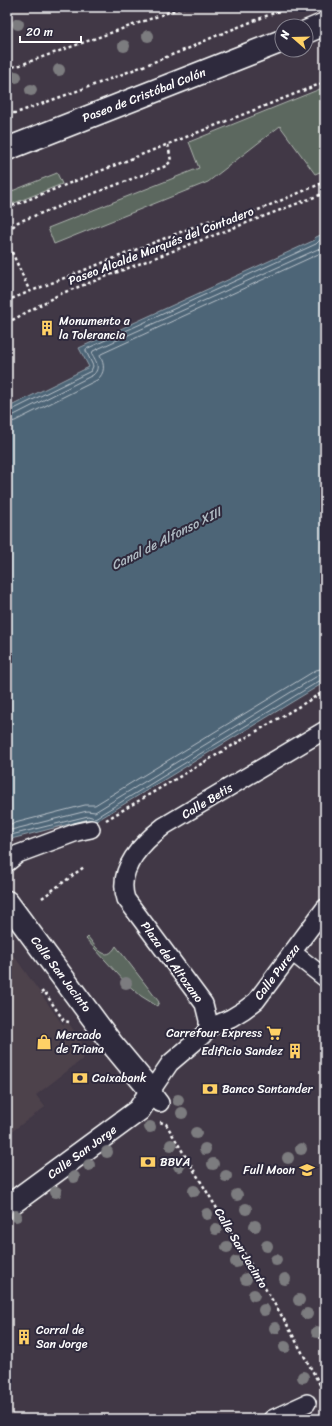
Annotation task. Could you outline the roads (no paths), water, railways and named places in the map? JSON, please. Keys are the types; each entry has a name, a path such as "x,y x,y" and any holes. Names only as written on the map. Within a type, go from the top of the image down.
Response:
{"street":[{"path":"314,29 325,24"},
{"name":"Paseo de Cristóbal Colón","path":"7,149 274,44"},
{"name":"Calle Betis","path":"126,899 123,887 126,870 151,836 164,826 325,730"},
{"path":"7,863 18,854 77,832 91,829"},
{"name":"Plaza del Altozano","path":"126,899 204,1004 208,1020 208,1028"},
{"name":"Calle San Jacinto","path":"7,902 115,1047 155,1097"},
{"name":"Calle Pureza","path":"155,1097 170,1063 203,1036 208,1028 232,1018 256,1001 325,908"},
{"path":"292,952 325,978"},
{"name":"Calle San Jorge","path":"7,1207 155,1097"},
{"path":"272,1419 307,1403"}],"water":[{"name":"Canal de Alfonso XIII","path":"325,233 325,682 93,823 89,819 7,840 7,408 89,367 79,348 315,240 314,238"}],"place":[{"name":"Monumento a la Tolerancia","path":"47,328"},
{"name":"Carrefour Express","path":"274,1033"},
{"name":"Mercado de Triana","path":"44,1042"},
{"name":"Edificio Sandez","path":"295,1051"},
{"name":"Caixabank","path":"80,1078"},
{"name":"Banco Santander","path":"210,1089"},
{"name":"BBVA","path":"148,1162"},
{"name":"Full Moon","path":"307,1170"},
{"name":"Corral de San Jorge","path":"24,1337"}]}
